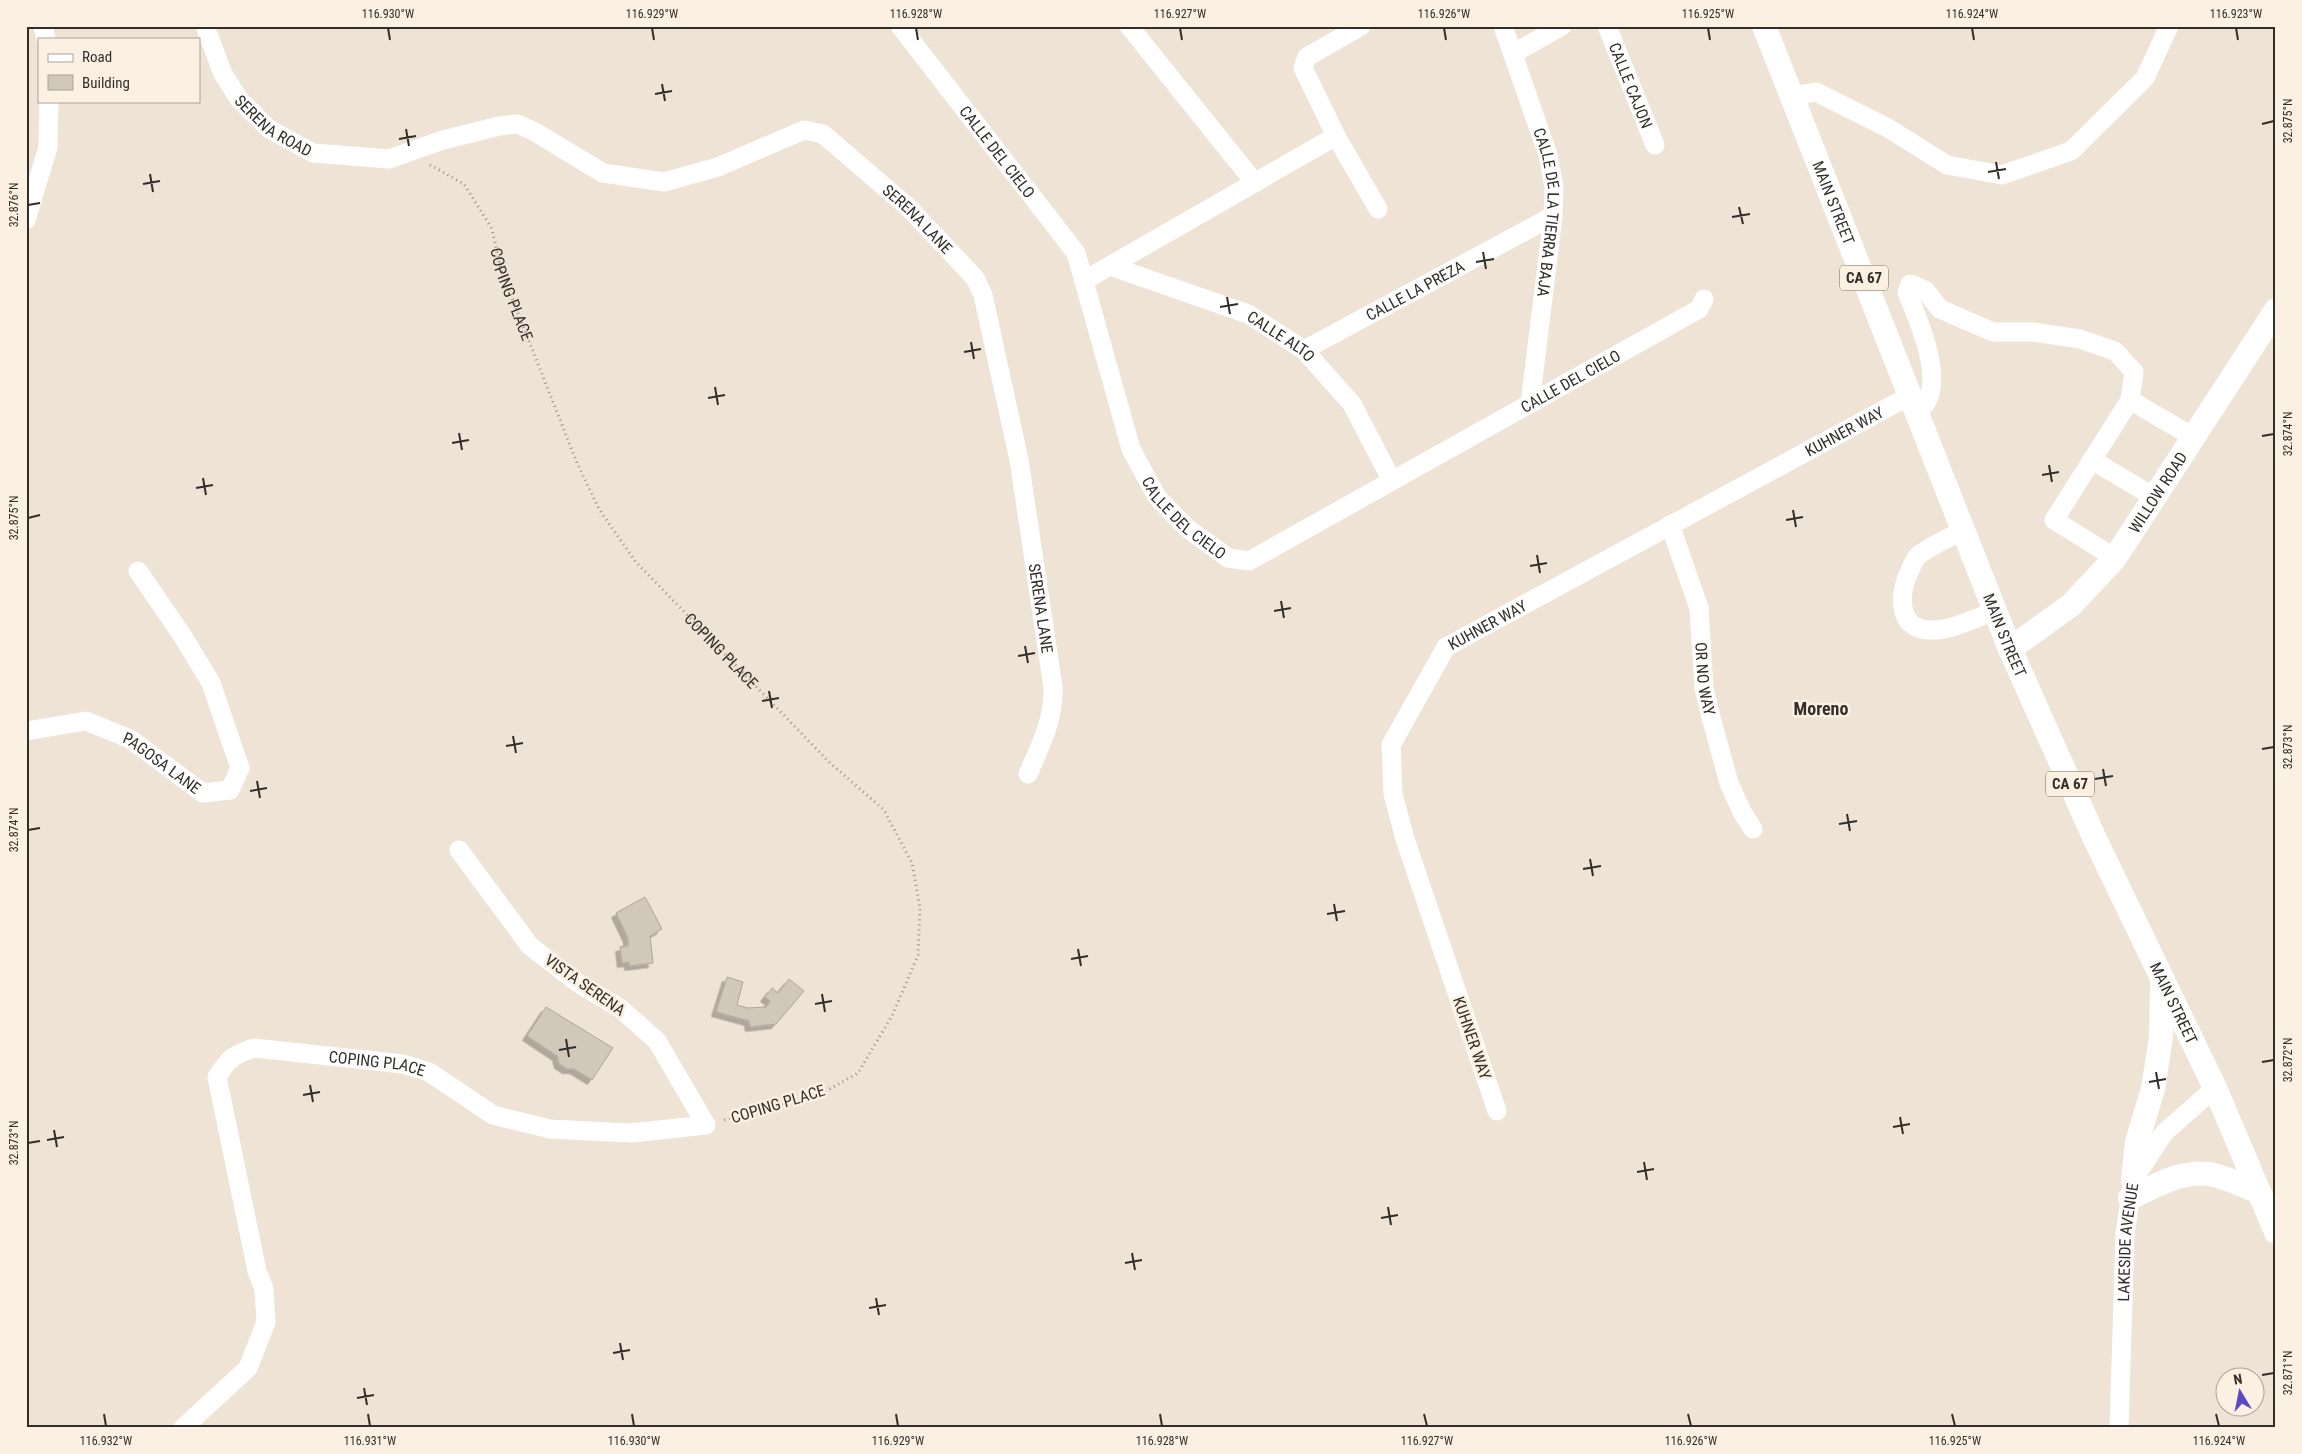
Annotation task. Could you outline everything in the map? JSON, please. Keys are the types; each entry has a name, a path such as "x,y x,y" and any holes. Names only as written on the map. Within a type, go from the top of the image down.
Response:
{"main road":[{"name":"MAIN STREET","path":"1764,26 2010,649 2094,837 2215,1088 2276,1232"},
{"name":"WILLOW ROAD","path":"2010,649 2071,605 2115,558 2276,310"},
{"path":"2162,980 2161,1037 2153,1089 2137,1142 2132,1189 2169,1179 2196,1175 2213,1175 2258,1191"}],"street":[{"name":"SERENA ROAD","path":"205,26 223,74 239,100 269,129 313,153 388,159"},
{"name":"CALLE DEL CIELO","path":"900,26 1076,253 1131,449 1157,497 1187,528 1228,558 1249,561 1699,309 1704,299"},
{"path":"1129,26 1255,183"},
{"path":"1361,26 1338,31 1307,57 1304,68 1336,136 1378,209"},
{"name":"CALLE DE LA TIERRA BAJA","path":"1504,26 1548,155 1554,187 1553,216 1530,404"},
{"path":"1514,53 1562,26"},
{"name":"CALLE CAJON","path":"1607,26 1655,144"},
{"path":"1792,96 1816,92 1888,128 1947,165 2002,175 2071,151 2144,78 2170,26"},
{"path":"26,220 48,147 49,102"},
{"name":"SERENA LANE","path":"388,159 443,140 499,126 518,124 535,132 603,173 664,182 718,167 804,130 823,134 909,208 975,278 983,295 1019,460 1054,704 1046,734 1028,774"},
{"path":"1085,280 1336,136"},
{"name":"CALLE LA PREZA","path":"1304,350 1553,216"},
{"name":"CALLE ALTO","path":"1110,266 1248,314 1304,350 1352,404 1392,481"},
{"path":"1914,404 1928,400 1931,385 1930,358 1922,328 1907,293 1910,284 1925,290 1940,309 1993,332 2033,332 2080,339 2114,351 2134,372 2130,400 2054,520 2115,558"},
{"path":"2130,400 2194,437"},
{"name":"KUHNER WAY","path":"1497,1111 1405,839 1394,794 1391,744 1446,647 1670,525 1914,404"},
{"path":"2092,460 2154,497"},
{"name":"OR NO WAY","path":"1670,525 1699,608 1704,688 1715,730 1730,783 1742,812 1753,829"},
{"path":"1963,530 1916,557 1907,575 1901,596 1903,612 1921,629 1931,630 1949,627 1995,610"},
{"name":"PAGOSA LANE","path":"26,731 86,721 130,739 203,793 230,790 240,768 211,683 182,634 138,571"},
{"name":"VISTA SERENA","path":"459,850 530,946 578,983 621,1009 657,1041 706,1125"},
{"name":"COPING PLACE","path":"183,1428 248,1368 266,1322 264,1289 257,1271 217,1077 226,1062 235,1054 254,1048 403,1064 429,1072 493,1115 550,1128 631,1133 706,1125"},
{"name":"LAKESIDE AVENUE","path":"2119,1428 2125,1234 2132,1189 2164,1133 2215,1088"}],"path":[{"name":"COPING PLACE","path":"427,164 434,166 464,184 492,229 501,270 577,463 599,509 635,561 830,763 884,810 912,863 920,908 918,955 892,1016 858,1073 821,1094 706,1125"}],"building":[{"path":"645,897 662,929 650,936 653,963 629,966 629,962 622,963 620,947 628,946 628,938 616,913"},
{"path":"727,977 743,982 737,1005 748,1008 766,1007 770,1001 765,997 772,988 778,993 789,979 804,991 776,1024 750,1027 749,1021 716,1012"},
{"path":"546,1007 613,1048 592,1080 574,1069 567,1069 559,1064 557,1056 527,1036"}],"district":[{"name":"Moreno","path":"1821,708"}]}
